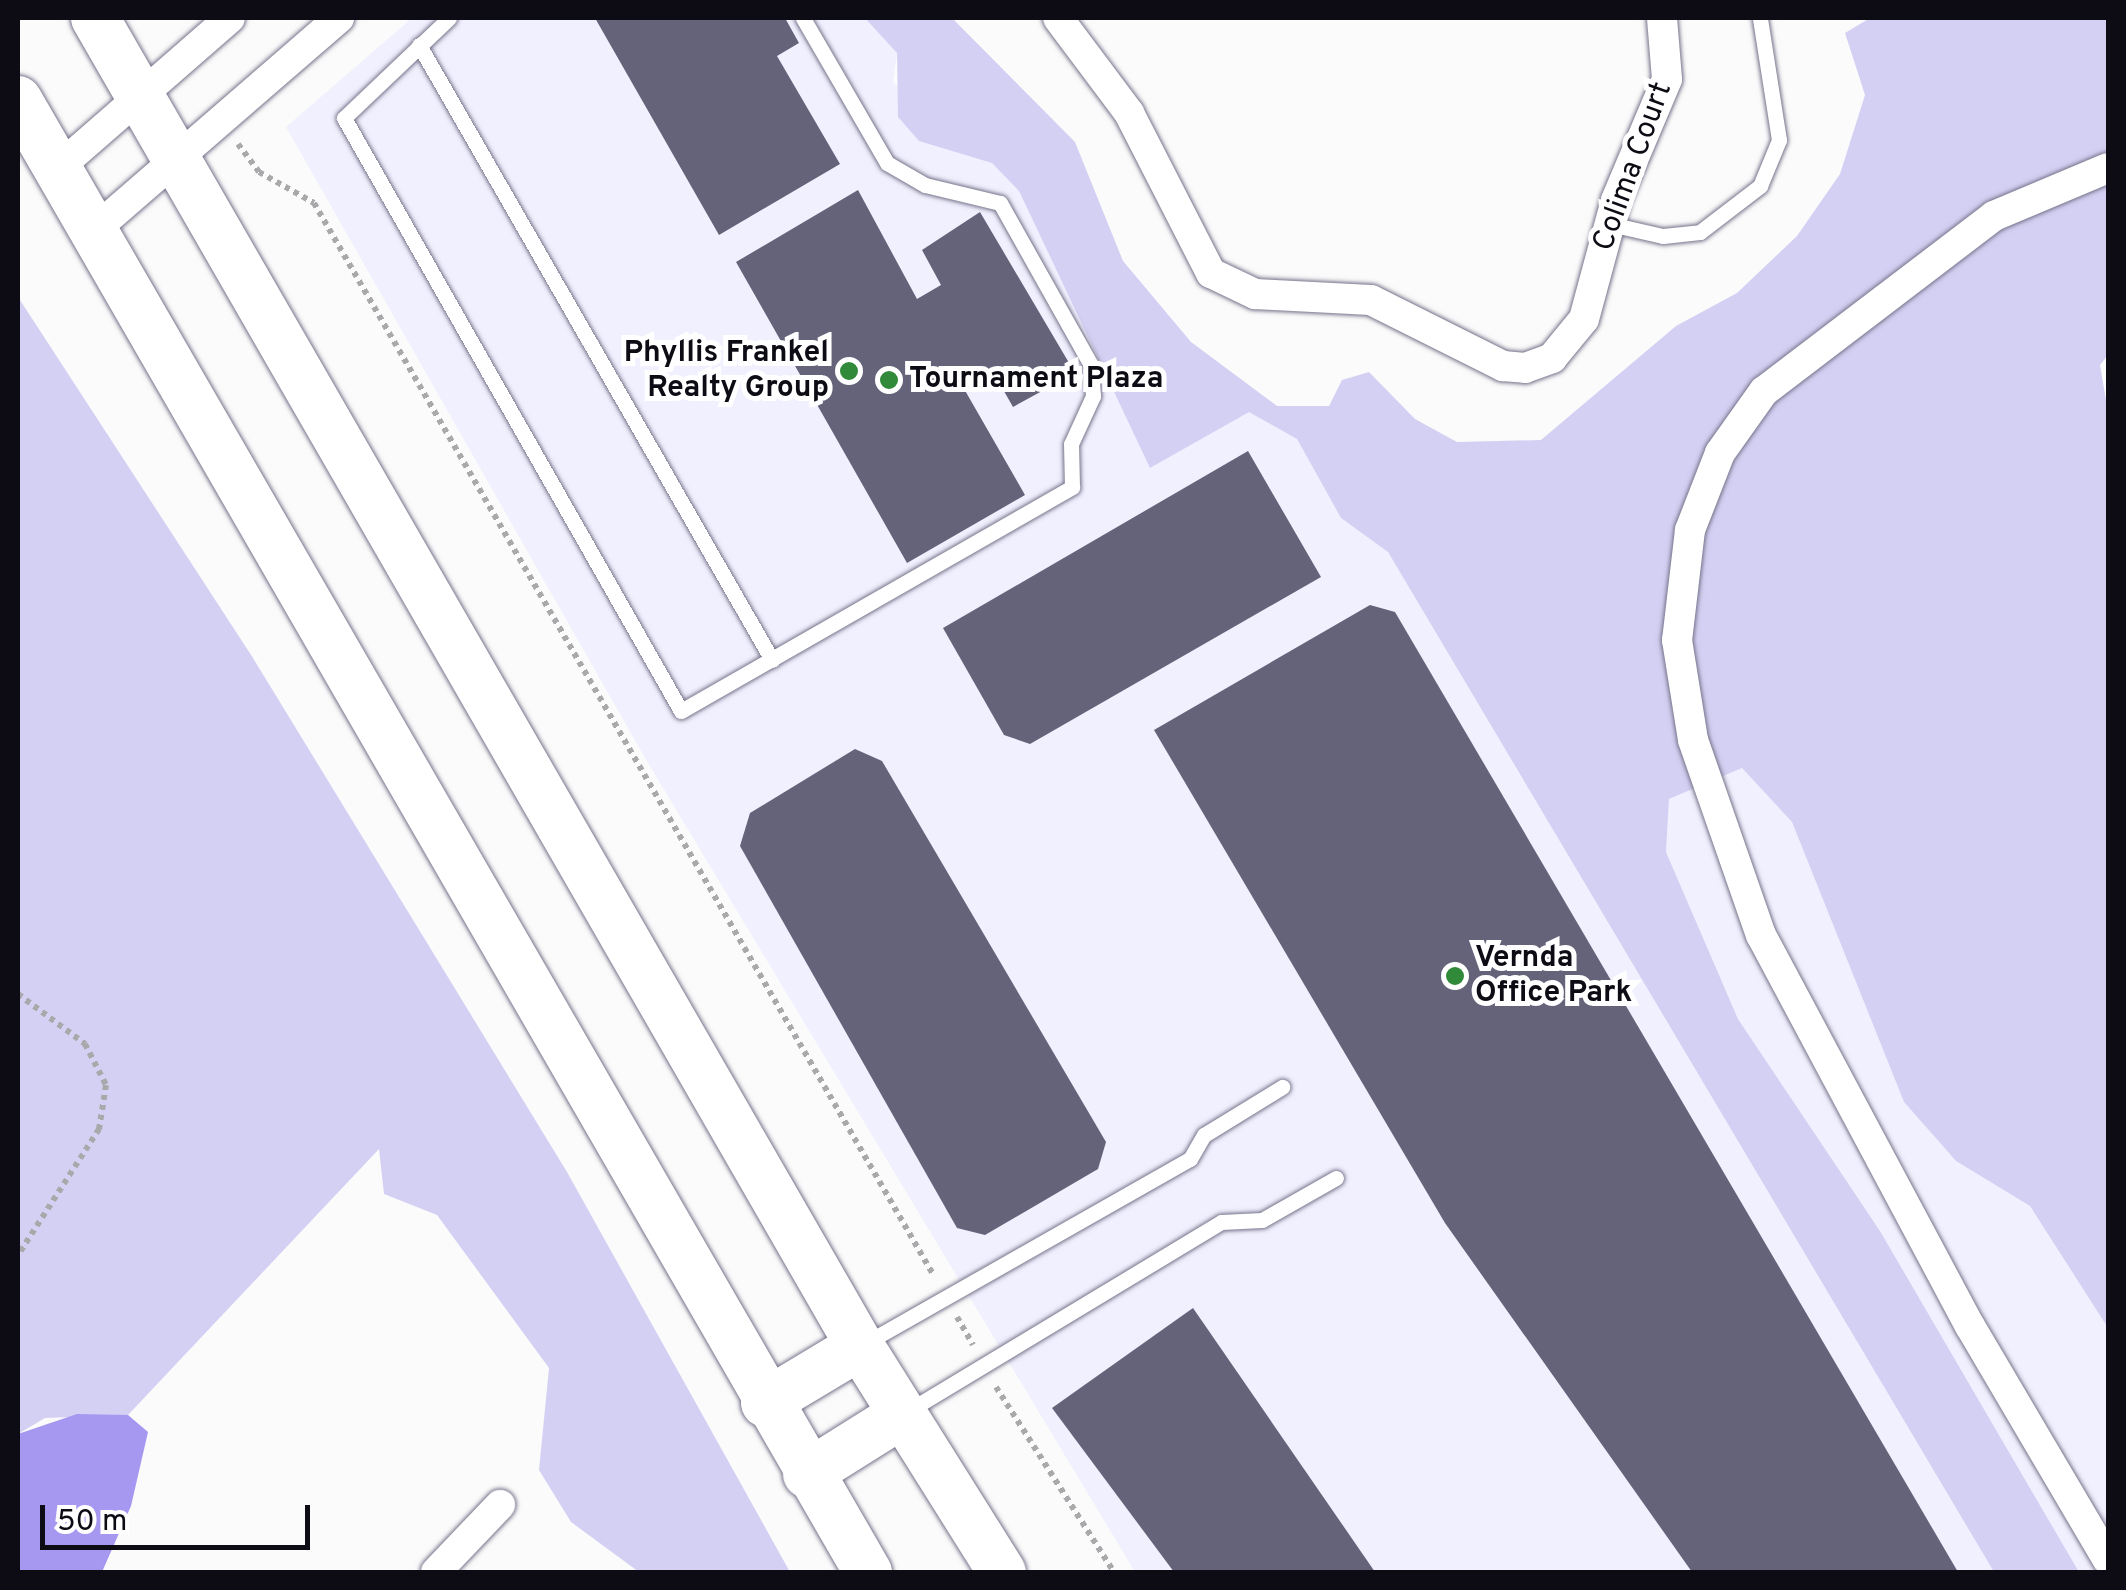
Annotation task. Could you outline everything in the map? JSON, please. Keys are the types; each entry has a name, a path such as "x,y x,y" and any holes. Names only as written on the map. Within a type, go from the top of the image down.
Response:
{"main road":[{"path":"95,18 860,1346 1002,1572"},
{"path":"18,100 765,1403 868,1572"},
{"path":"765,1403 860,1346"},
{"path":"807,1474 902,1415"}],"street":[{"path":"58,168 230,18"},
{"path":"92,232 339,18"},
{"name":"Colima Court","path":"1058,18 1128,113 1190,244 1235,288 1371,300 1504,366 1525,368 1574,338 1610,224 1668,79 1662,18"},
{"path":"2108,168 1994,216 1764,391 1720,452 1690,530 1677,640 1693,740 1768,951 2108,1560"},
{"path":"436,1572 500,1505"}],"lane":[{"path":"450,18 354,103 347,128 681,711 1072,487 1071,444 1093,396 1091,366 1000,203 925,184 886,163 803,18"},
{"path":"1610,224 1663,236 1700,232 1760,186 1778,140 1760,18"},
{"path":"420,45 772,660"},
{"path":"860,1346 1190,1159 1204,1135 1282,1086"},
{"path":"902,1415 1221,1222 1262,1220 1336,1178"}],"path":[{"path":"223,119 259,172 314,203 984,1365 1114,1572"},
{"path":"18,994 86,1044 106,1085 98,1128 18,1255"}],"shaded area":[{"path":"412,18 865,18 885,31 897,53 893,82 962,153 992,163 1019,191 1150,468 1249,411 1297,439 1341,518 1388,552 1994,1572 1135,1572 645,758 286,127"},
{"path":"865,18 952,18 1075,142 1123,261 1191,342 1277,406 1329,406 1342,380 1369,372 1415,419 1457,442 1541,440 1676,326 1737,293 1797,236 1840,174 1865,95 1845,33 1870,18 2108,18 2108,355 2100,365 2108,412 2108,1328 2030,1206 1956,1161 1904,1102 1792,822 1742,768 1669,799 1666,852 1738,1019 1880,1231 2079,1572 1994,1572 1388,552 1341,518 1297,439 1249,412 1150,468 1019,191 992,163 919,141 898,117 897,53"},
{"path":"18,297 253,658 567,1172 790,1572 639,1572 571,1522 539,1470 549,1368 437,1215 384,1194 379,1149 128,1415 45,1418 18,1434"},
{"path":"1742,768 1792,822 1904,1102 1956,1161 2030,1206 2108,1328 2108,1572 2079,1572 1880,1231 1738,1019 1666,852 1669,799"},
{"path":"77,1414 128,1415 148,1432 131,1506 102,1572 18,1572 18,1434"}],"building":[{"path":"595,18 785,18 799,43 777,56 840,164 719,235"},
{"name":"Tournament Plaza","path":"858,190 917,299 941,285 922,250 980,212 1075,373 1013,407 992,370 963,387 1025,495 907,563 736,262"},
{"path":"1248,451 1321,577 1030,744 1004,735 943,628"},
{"name":"Vernda Office Park","path":"1370,605 1395,612 1958,1572 1692,1572 1445,1223 1154,730"},
{"path":"855,749 882,761 1106,1142 1098,1169 985,1235 957,1228 740,846 750,813"},
{"path":"1193,1308 1375,1572 1174,1572 1052,1408"}],"place":[{"name":"Phyllis Frankel Realty Group","path":"849,371"},
{"name":"Tournament Plaza","path":"889,380"},
{"name":"Vernda Office Park","path":"1455,976"}]}
